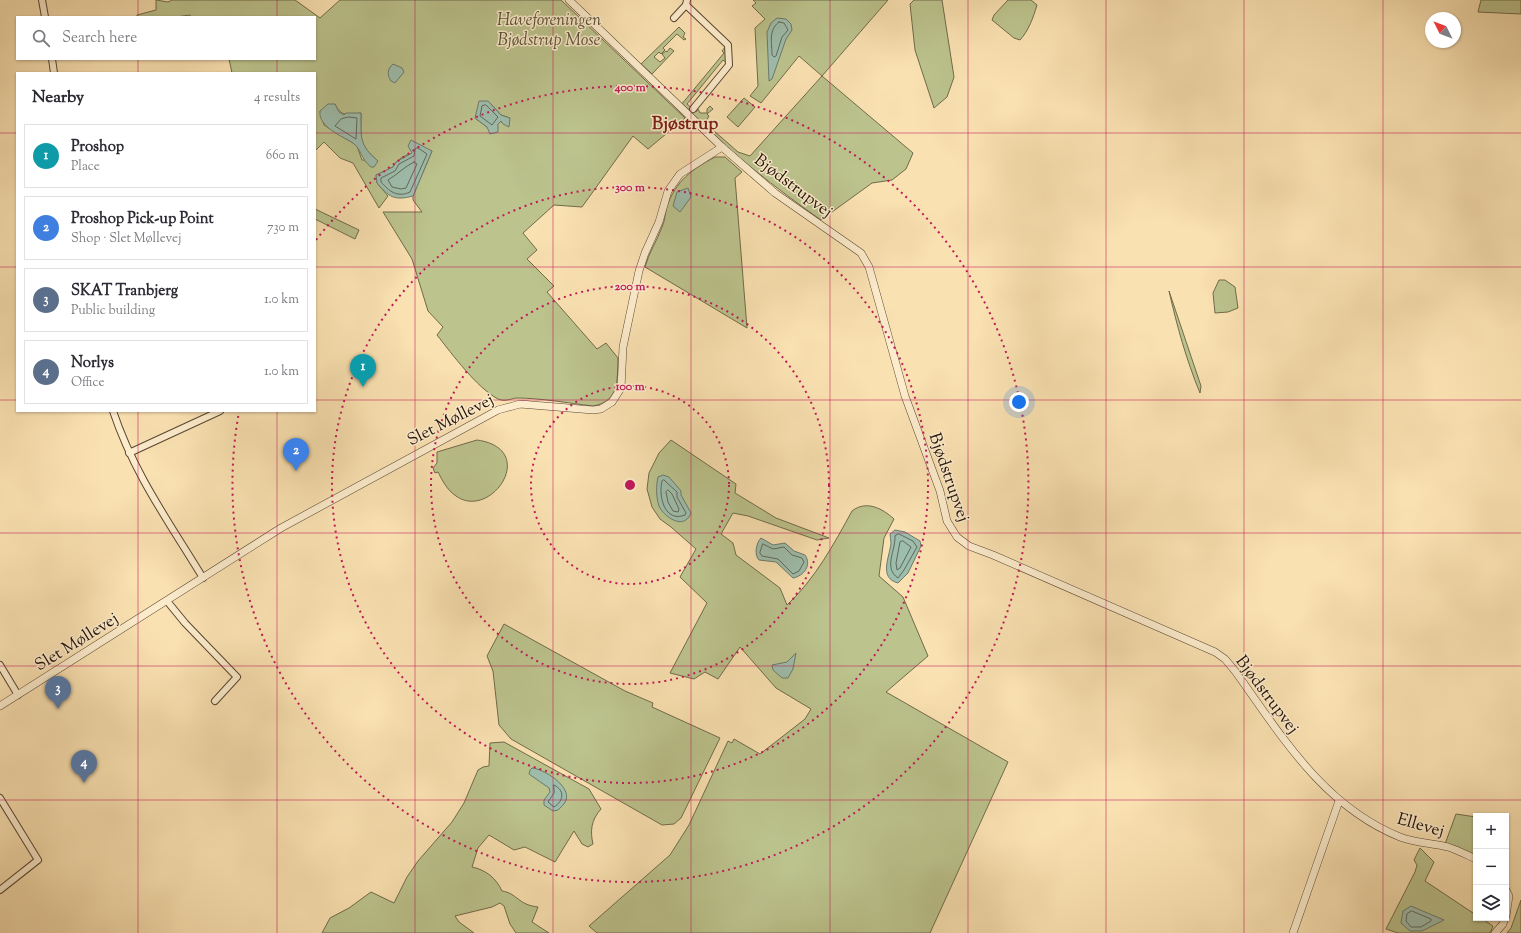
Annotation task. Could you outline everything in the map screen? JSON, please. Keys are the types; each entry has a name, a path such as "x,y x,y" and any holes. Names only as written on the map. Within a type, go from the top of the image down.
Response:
{"street":[{"path":"42,0 45,16"},
{"name":"Bjødstrupvej","path":"569,0 722,147 775,193 855,248 865,260 873,280 905,396 940,491 947,522 957,537 969,546 993,555 1215,652 1235,671 1306,769 1339,801"},
{"path":"674,18 686,3 728,45 729,65 694,109"},
{"path":"52,60 54,72"},
{"name":"Slet Møllevej","path":"0,706 281,528 498,410 520,404 593,410 600,409 612,402 622,388 623,347 639,271 645,253 660,222 668,191 680,174 722,147"},
{"path":"113,412 129,453 145,485 203,578"},
{"path":"129,453 218,412"},
{"path":"167,601 185,623 237,677 215,701"},
{"path":"0,665 18,695"},
{"path":"0,798 38,860 0,890"},
{"path":"1293,933 1339,801"},
{"name":"Ellevej","path":"1339,801 1400,837 1426,844 1447,847 1473,858"},
{"path":"1496,933 1505,921"}],"green space":[{"name":"Haveforeningen Bjødstrup Mose","path":"156,0 168,2 172,0 295,0 320,18 340,0 561,0 685,118 648,149 633,136 582,207 554,205 523,233 537,250 527,259 554,286 547,292 597,349 606,343 618,358 617,382 613,394 602,403 593,406 535,399 498,399 473,379 437,335 443,327 428,311 412,259 383,212 422,212 413,200 413,196 432,151 405,156 396,162 393,167 376,175 377,183 388,196 379,208 353,163 340,158 324,142 316,150 316,72 232,72 229,60 316,60 316,16 137,15 156,10","holes":["488,101 501,115 510,118 487,127 475,118","335,104 337,108 345,114 361,113 362,140 367,150 378,161 362,160 357,146 324,125 320,111"]},
{"path":"753,0 888,0 822,76 799,56 761,103 750,96 758,86 755,28 765,19 752,6 756,3"},
{"path":"914,0 942,0 954,77 947,97 934,108 915,50 910,4"},
{"path":"1008,0 1031,0 1037,5 1028,28 1020,40 1014,38 992,20 994,15"},
{"path":"1481,0 1521,0 1521,14 1478,12"},
{"path":"679,27 685,33 683,37 686,39 684,40 677,34 663,48 665,50 661,54 659,52 654,57 660,62 665,58 662,54 666,51 667,52 670,48 674,51 652,74 641,64"},
{"path":"726,46 727,63 723,60 687,104 693,109 689,114 681,105 724,53 722,51"},
{"path":"822,76 913,153 906,169 892,180 872,183 821,220 754,170 691,115 694,110 696,112 698,109 700,113 707,113 707,109 710,106 713,109 707,114 709,116 705,123 738,152 750,156"},
{"path":"744,98 755,107 738,127 727,117"},
{"path":"715,157 725,157 742,172 735,178 747,328 645,267 663,225 667,206 675,189 692,171"},
{"path":"316,209 359,230 355,239 316,220"},
{"path":"1219,280 1225,280 1235,287 1238,308 1228,312 1215,313 1213,293"},
{"path":"1169,291 1201,386 1200,393 1182,342"},
{"path":"477,440 496,446 505,456 507,468 503,481 495,492 483,499 470,501 453,494 445,485 438,472 435,473 433,468 437,463 437,452"},
{"path":"671,440 736,484 735,493 776,518 829,538 817,540 748,516 733,513 721,534 733,543 736,555 780,588 787,605 815,573 852,511 863,506 874,507 894,519 884,538 879,576 903,597 928,656 886,692 1008,762 930,933 597,933 589,926 670,855 689,825 728,741 732,743 734,739 760,754 805,719 811,709 776,688 740,647 718,679 705,672 694,679 670,673 707,603 680,577 696,549 660,519 652,507 647,489 649,473 659,453"},
{"path":"504,624 625,691 653,703 652,707 720,738 681,818 674,824 662,825 511,739 499,725 493,671 487,656"},
{"path":"504,742 589,789 601,809 593,821 593,844 588,847 582,844 574,831 555,862 525,847 514,850 489,835 478,848 472,867 482,870 490,875 497,882 502,891 511,894 526,904 538,907 532,922 549,933 516,933 510,924 504,906 500,903 492,907 455,916 459,922 474,933 322,933 330,918 349,908 371,892 394,903 407,877 418,861 452,822 464,803 478,770 489,766 490,743"},
{"path":"1456,814 1473,817 1473,856 1445,844"},
{"path":"1420,848 1434,862 1425,881 1473,913 1473,921 1486,921 1493,926 1490,933 1398,933 1386,929 1415,872 1417,865 1414,860"},
{"path":"1521,900 1521,933 1507,933 1511,928"}],"water":[{"path":"777,18 786,19 791,24 792,30 786,39 772,79 769,81 767,32 771,23"},
{"path":"393,64 402,68 404,72 395,83 391,81 388,74"},
{"path":"479,101 488,101 501,115 510,118 509,127 501,121 498,124 498,132 490,134 487,127 475,118"},
{"path":"328,104 335,104 339,112 344,115 346,113 361,113 362,140 367,150 378,161 374,167 367,164 358,148 353,143 337,134 323,122 320,117 320,111"},
{"path":"411,140 432,151 413,196 401,198 392,197 377,183 376,175 393,167 396,162 412,153 408,146"},
{"path":"688,188 691,197 680,212 673,206 677,192"},
{"path":"663,475 669,477 681,491 681,495 691,513 684,521 679,522 669,518 659,506 657,480 658,477"},
{"path":"895,530 905,532 920,541 921,546 908,573 898,583 888,576 887,572 891,543 890,534"},
{"path":"761,538 773,545 785,543 794,551 805,555 808,563 806,570 797,577 793,578 776,562 759,560 756,555 756,549"},
{"path":"796,653 793,669 788,678 782,678 773,670 772,665 787,662"},
{"path":"532,768 543,771 561,784 566,795 566,800 558,810 553,811 544,805 544,800 550,792 549,788 529,774"},
{"path":"1411,906 1444,920 1422,931 1410,931 1401,923 1403,911"}],"place":[{"name":"Proshop","path":"363,387"},
{"name":"Proshop Pick-up Point","path":"296,471"},
{"name":"SKAT Tranbjerg","path":"58,709"},
{"name":"Norlys","path":"84,783"}],"district":[{"name":"Bjøstrup","path":"685,123"}]}
